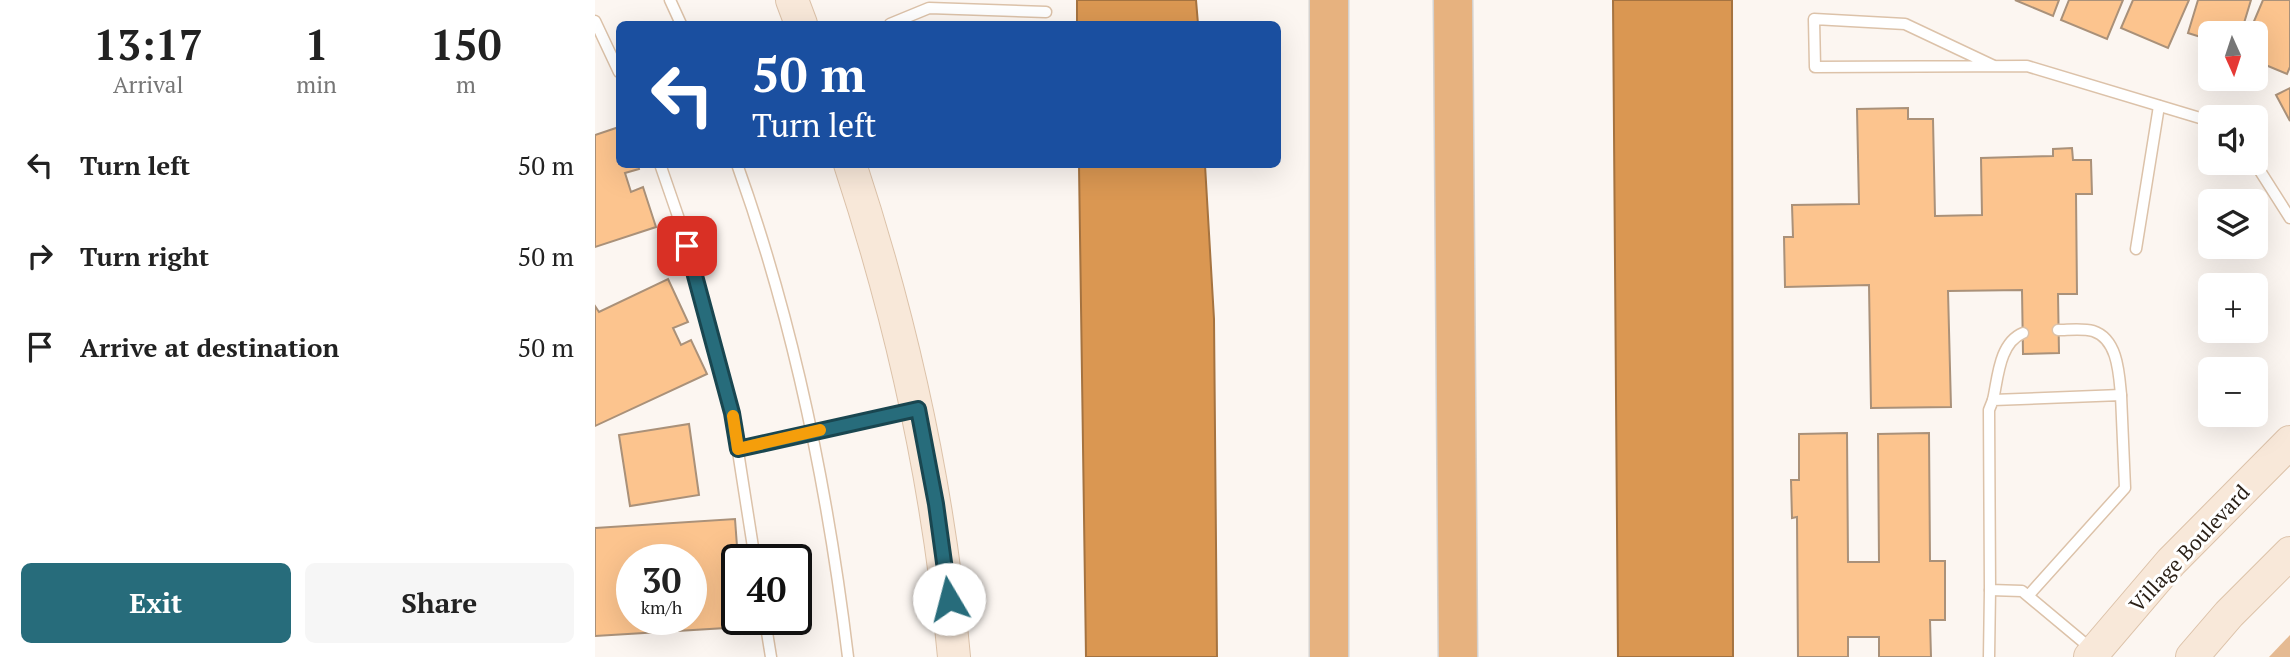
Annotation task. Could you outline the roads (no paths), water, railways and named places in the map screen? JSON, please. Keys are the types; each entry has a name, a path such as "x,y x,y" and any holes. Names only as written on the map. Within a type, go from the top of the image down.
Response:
{"highway":[{"path":"1329,0 1329,657"},
{"path":"1453,0 1458,657"}],"street":[{"path":"792,0 800,21"},
{"path":"851,168 891,302 918,409 936,504 954,657"},
{"name":"Village Boulevard","path":"2096,655 2171,562 2290,442"},
{"path":"2192,657 2229,614 2290,553"}],"lane":[{"path":"670,0 680,21"},
{"path":"896,21 927,4 1046,12"},
{"path":"1994,66 1905,24 1814,19 1815,67 2027,66 2198,117"},
{"path":"595,21 616,66"},
{"path":"2136,249 2159,106"},
{"path":"661,168 691,260 732,413 753,544"},
{"path":"738,168 764,239 804,391 839,585 848,657"},
{"path":"2263,175 2290,218"},
{"path":"2028,596 2125,488 2117,362 2107,341 2093,331 2058,330"},
{"path":"1989,657 1989,410 2001,359 2015,337 2023,333"},
{"path":"1993,400 2121,395"},
{"path":"738,449 918,409"},
{"path":"1990,590 2022,592 2096,655"},
{"path":"767,635 771,657"}]}
